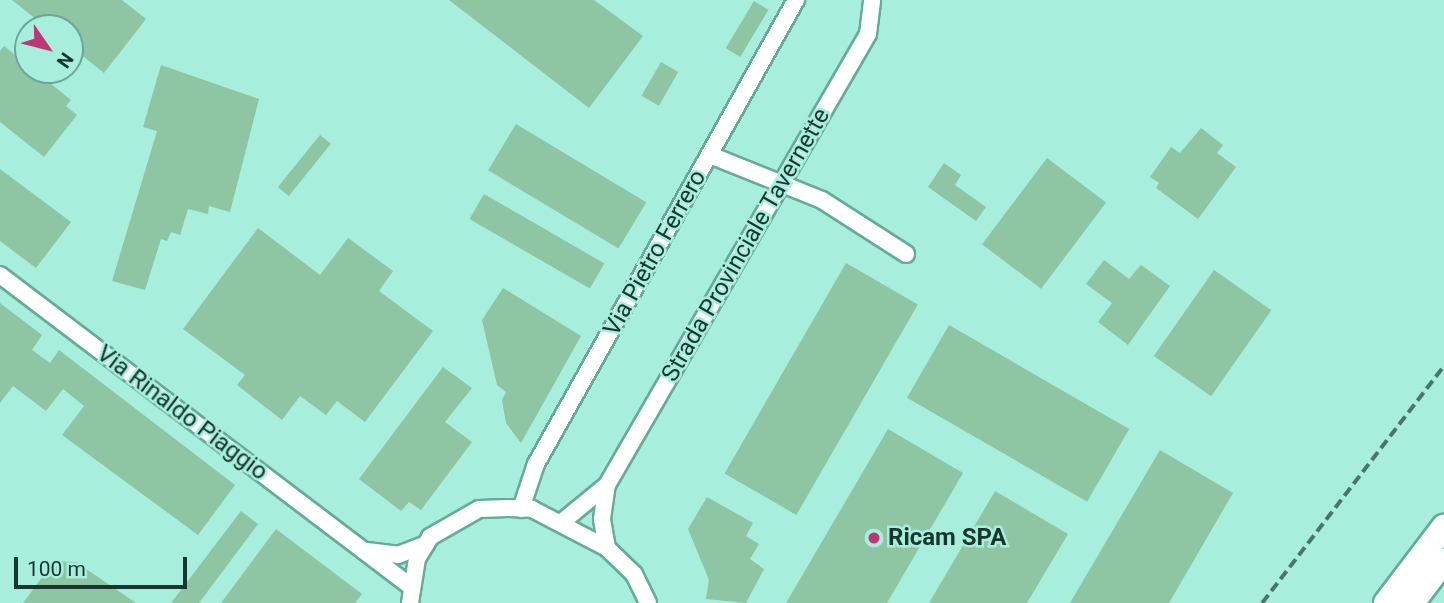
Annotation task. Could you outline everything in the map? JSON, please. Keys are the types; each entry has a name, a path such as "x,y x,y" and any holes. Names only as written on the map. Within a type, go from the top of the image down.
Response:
{"highway":[{"path":"1386,603 1444,527"},
{"path":"1412,603 1444,561"}],"street":[{"name":"Via Pietro Ferrero","path":"521,509 536,464 796,0"},
{"name":"Strada Provinciale Tavernette","path":"562,522 607,485 868,34 872,0"},
{"path":"710,155 822,200 906,254"},
{"name":"Via Rinaldo Piaggio","path":"0,275 410,586"},
{"name":"Strada Provinciale Tavernette","path":"607,485 602,519 607,548"},
{"path":"365,551 397,555 426,544 453,520 479,509 521,509 562,522 607,548 634,574 648,603"},
{"path":"410,603 410,586 426,544"}],"building":[{"path":"12,0 122,0 146,19 104,73 84,57 84,14 30,14"},
{"path":"449,0 594,0 643,36 589,108"},
{"path":"754,1 769,10 740,57 726,48"},
{"path":"4,46 14,54 14,84 51,84 71,100 66,106 77,115 44,157 0,122 0,51"},
{"path":"661,62 678,72 659,106 642,96"},
{"path":"161,65 259,99 230,212 209,206 208,214 188,209 180,235 171,232 167,241 161,239 145,290 112,281 157,131 143,127"},
{"path":"516,124 646,202 618,249 488,170"},
{"path":"1201,128 1223,145 1217,153 1236,167 1198,219 1156,188 1159,183 1150,177 1171,147 1180,153"},
{"path":"320,135 331,144 289,196 278,187"},
{"path":"1047,158 1106,203 1041,289 982,244"},
{"path":"944,163 961,175 955,185 986,207 976,221 928,187"},
{"path":"0,169 71,222 36,268 0,241"},
{"path":"484,194 604,264 590,289 470,219"},
{"path":"258,228 320,275 348,238 393,271 379,291 433,331 365,422 337,401 326,415 300,396 282,420 237,385 245,375 183,329"},
{"path":"1104,260 1129,279 1141,265 1170,286 1128,345 1098,322 1112,303 1086,284"},
{"path":"846,263 918,304 796,515 724,473"},
{"path":"1214,270 1271,310 1211,396 1154,356"},
{"path":"503,288 581,336 521,443 506,423 502,400 506,392 497,385 482,320"},
{"path":"0,303 42,335 32,350 50,363 59,350 235,485 198,535 62,435 84,406 63,389 46,411 13,386 0,403"},
{"path":"949,325 1129,429 1087,502 907,398"},
{"path":"443,367 472,388 445,422 472,442 421,510 409,502 401,511 359,479"},
{"name":"Ricam SPA","path":"888,429 963,473 887,603 786,603"},
{"path":"1160,450 1233,493 1169,603 1070,603"},
{"path":"995,491 1068,534 1027,603 929,603"},
{"path":"707,497 753,523 746,536 759,544 750,559 764,569 746,603 706,599 709,580 688,529"},
{"path":"241,511 258,524 199,603 171,603"},
{"path":"276,529 362,594 355,603 221,603"},
{"path":"54,561 76,562 136,603 23,603"}],"railway":[{"path":"1262,603 1444,366"}],"place":[{"name":"Ricam SPA","path":"874,538"}]}
